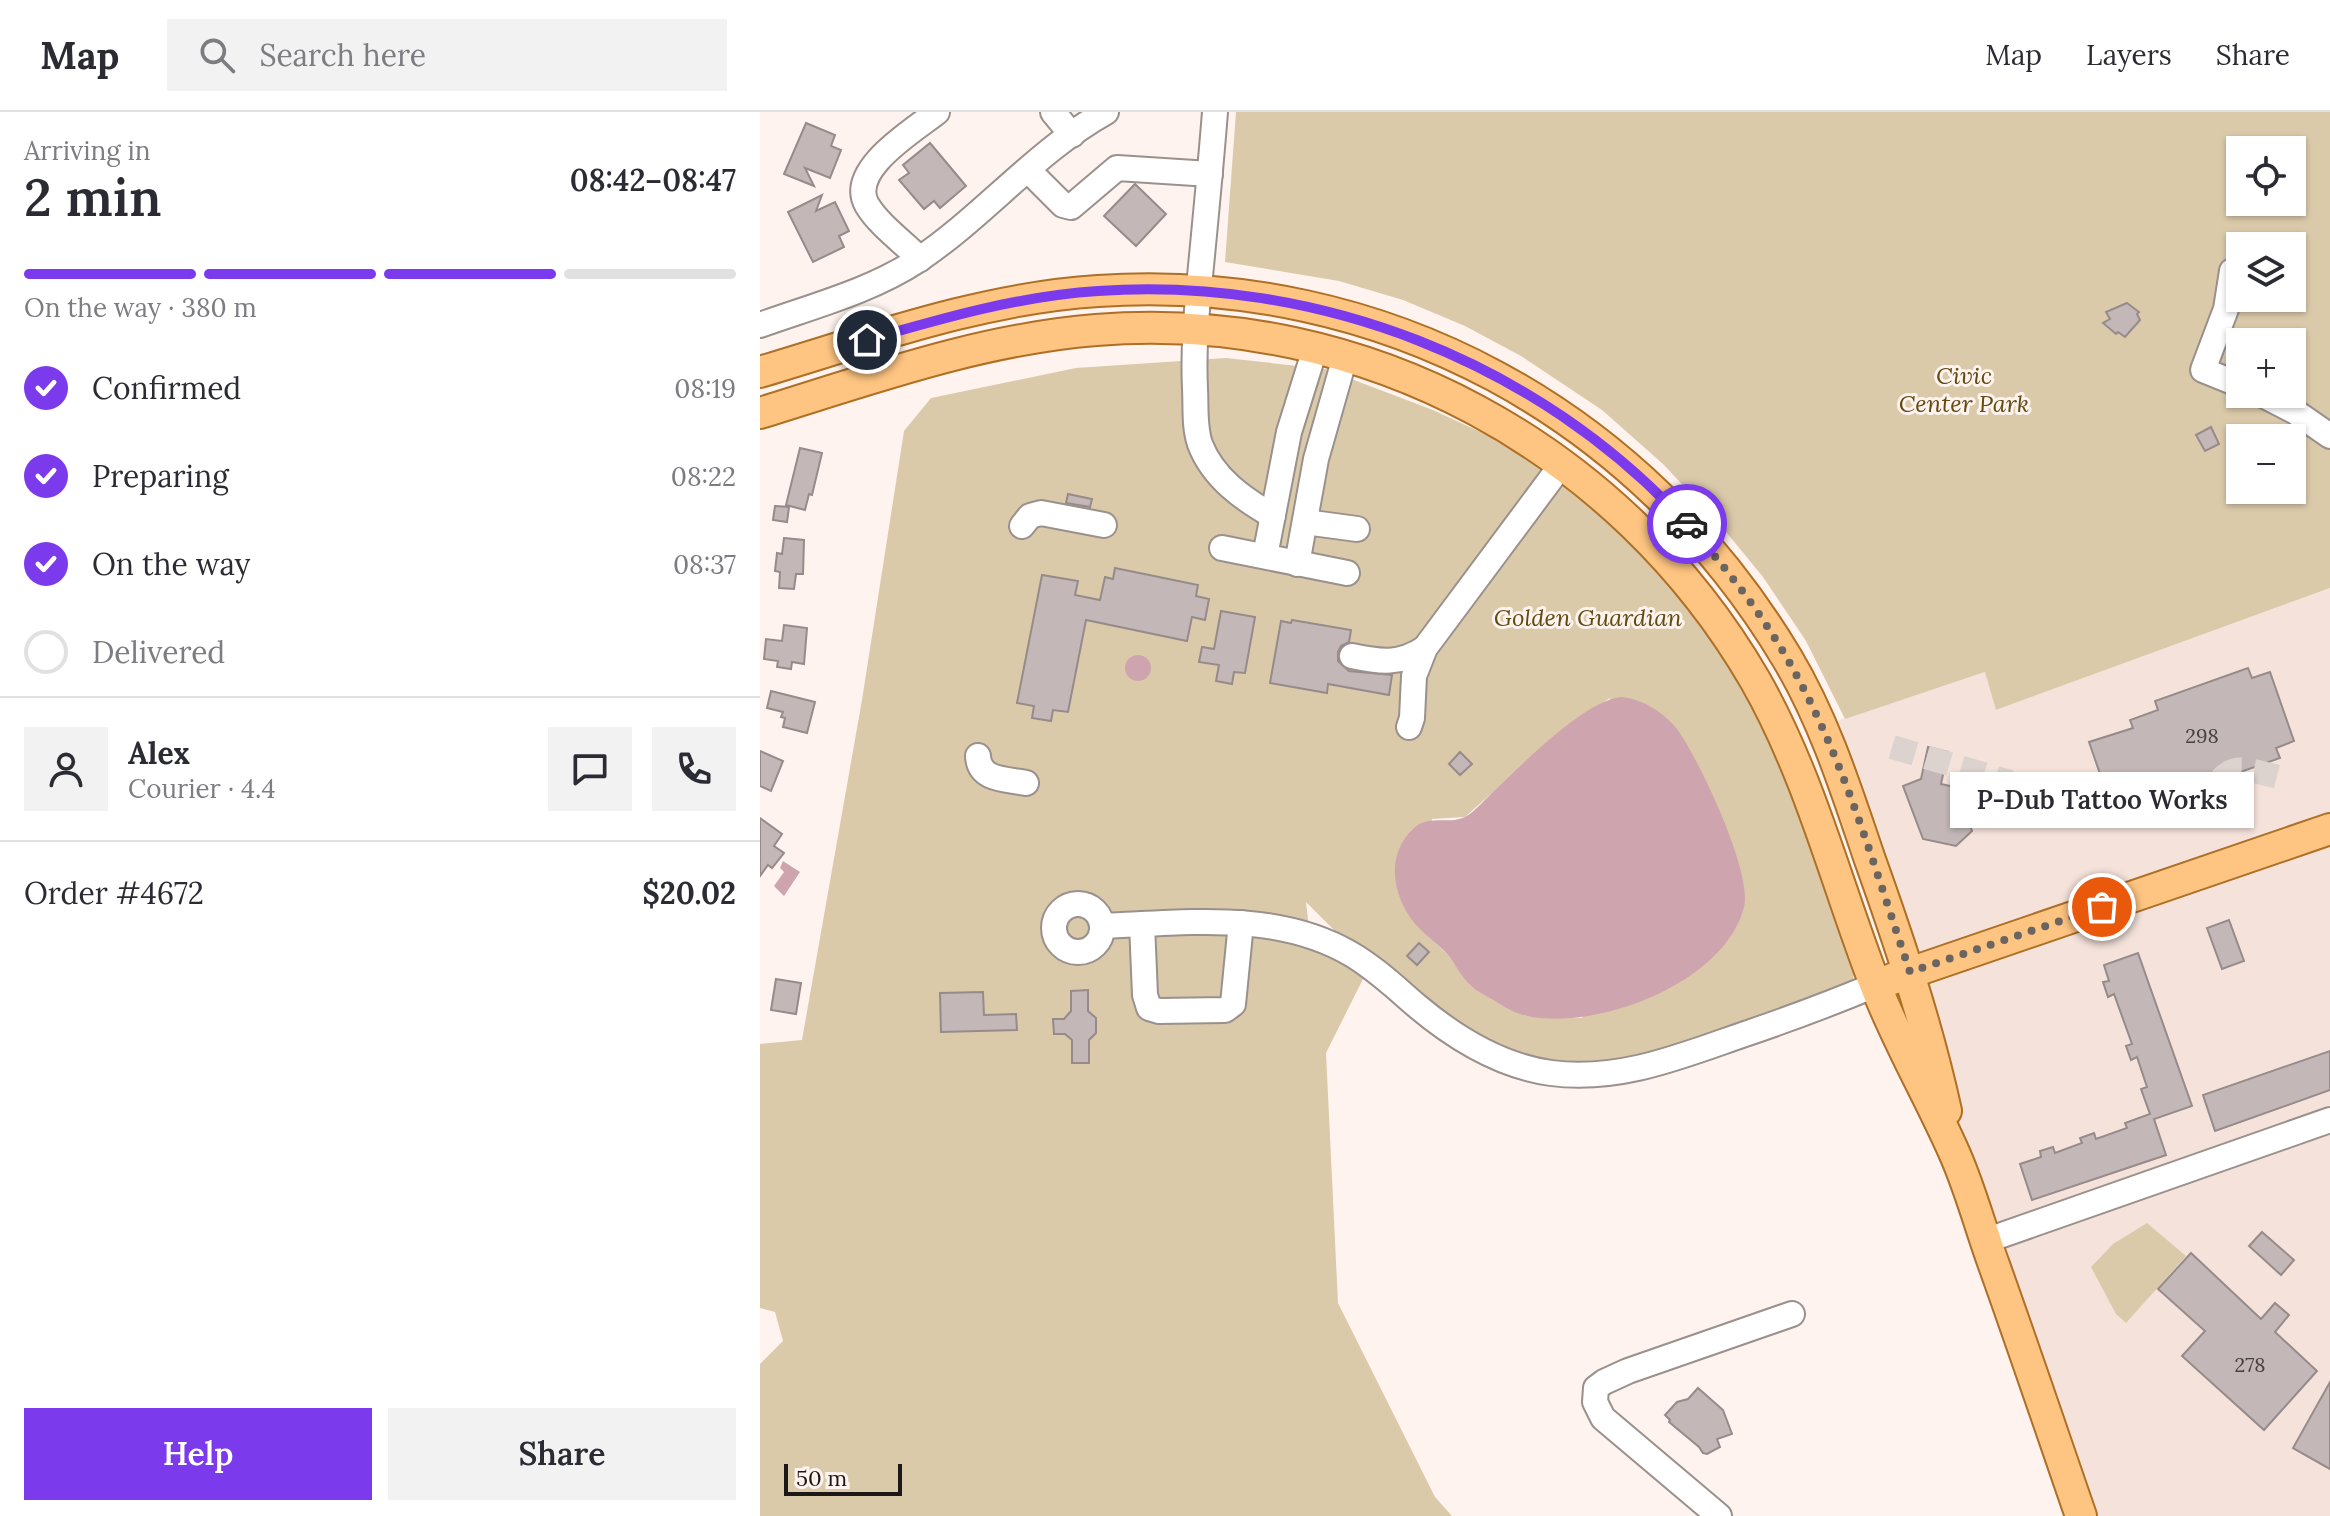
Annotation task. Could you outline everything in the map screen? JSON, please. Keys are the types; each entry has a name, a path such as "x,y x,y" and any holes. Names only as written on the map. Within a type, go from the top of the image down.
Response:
{"main road":[{"path":"760,372 953,316 1023,300 1098,291 1199,291 1312,308 1391,330 1504,379 1553,410 1606,449 1689,526 1740,588 1801,683 1839,771 1910,972 1936,1063 1954,1152"},
{"path":"760,413 963,353 1030,338 1100,329 1196,330 1249,335 1345,357 1408,378 1463,402 1507,426 1608,501 1651,542 1709,611 1754,679 1779,725 1875,985 1954,1152 2081,1516"},
{"path":"1875,985 2330,829"}],"street":[{"path":"920,259 873,212 862,187 865,177 878,161 937,112"},
{"path":"1053,112 1072,135"},
{"path":"760,325 848,294 920,259 1072,135 1106,112"},
{"path":"1215,112 1194,369 1200,443 1223,481 1273,516"},
{"path":"1028,170 1063,205 1071,207 1117,168 1210,174"},
{"path":"2226,309 2203,370 2226,379"},
{"path":"1265,556 1289,432 1315,349"},
{"path":"1297,564 1322,432 1345,357"},
{"path":"2288,408 2330,436"},
{"path":"1409,727 1413,711 1412,685 1425,648 1562,464"},
{"path":"1022,526 1030,516 1041,513 1104,525"},
{"path":"1305,522 1357,529"},
{"path":"1222,548 1347,573"},
{"path":"1352,656 1391,663 1403,661 1425,648"},
{"path":"978,756 979,767 986,774 1026,783"},
{"path":"1142,924 1145,995 1149,1008 1159,1011 1225,1010 1233,1004 1241,923"},
{"path":"1102,926 1241,923 1310,936 1348,952 1440,1025 1480,1049 1525,1068 1571,1075 1645,1068 1841,1000 1875,985"},
{"path":"1985,1241 2330,1120"},
{"path":"1719,1516 1603,1418 1595,1402 1596,1388 1614,1377 1792,1314"}],"shaded area":[{"path":"2330,588 2330,1516 2081,1516 1821,726 1986,672 1996,710"},
{"path":"1138,655 1147,659 1151,668 1147,677 1138,681 1129,677 1125,668 1129,659"},
{"path":"1621,697 1637,700 1659,712 1687,744 1733,844 1745,891 1744,907 1732,934 1712,958 1685,979 1655,996 1588,1016 1556,1019 1523,1015 1472,987 1448,955 1417,926 1398,891 1395,864 1398,852 1413,829 1425,822 1465,817 1573,721 1606,701"},
{"path":"783,861 800,872 784,896 774,886 784,872 780,868"}],"green space":[{"name":"Civic Center Park","path":"1236,112 2330,112 2330,588 1996,710 1985,672 1845,719 1806,641 1763,577 1722,527 1663,464 1602,410 1521,356 1465,326 1403,300 1339,281 1225,262"},
{"name":"Golden Guardian","path":"1226,358 1325,369 1433,410 1506,444 1570,490 1674,579 1741,669 1786,761 1856,969 1850,988 1636,1064 1552,1065 1479,1041 1346,942 1306,902 1310,936 1366,973 1326,1053 1338,1303 1435,1497 1452,1516 760,1516 760,1364 783,1341 775,1312 760,1308 760,1044 802,1040 862,700 904,431 931,398 1076,368","holes":["1610,698 1582,1018 1526,1016 1470,985 1447,954 1417,926 1432,819 1465,817 1563,729"]},
{"path":"2147,1223 2186,1256 2126,1323 2116,1314 2091,1267 2113,1244"}],"building":[{"path":"806,123 835,135 831,146 841,150 830,178 805,168 814,186 784,174"},
{"path":"930,143 966,186 940,208 934,201 924,209 899,180 909,173 903,165"},
{"path":"1135,184 1166,214 1136,246 1104,216"},
{"path":"822,195 816,211 835,202 849,231 839,236 844,247 813,262 788,212"},
{"path":"2127,303 2139,312 2140,320 2125,337 2103,323 2110,319 2106,312"},
{"path":"2211,427 2219,444 2205,451 2196,435"},
{"path":"800,448 822,453 812,495 809,494 805,510 786,505"},
{"path":"1068,494 1092,499 1090,507 1066,503"},
{"path":"775,506 789,507 787,522 773,520"},
{"path":"784,538 804,540 803,574 796,574 794,589 779,588 780,572 775,571 777,553 782,554"},
{"path":"1115,568 1198,585 1196,596 1209,599 1205,620 1192,617 1187,641 1086,620 1068,712 1053,710 1051,721 1032,718 1034,706 1017,703 1042,575 1078,581 1075,595 1100,600 1105,577 1113,579"},
{"path":"1221,611 1255,617 1245,673 1234,672 1232,684 1216,681 1219,665 1199,662 1202,647 1214,649"},
{"path":"1292,620 1351,630 1349,642 1341,646 1338,652 1338,661 1349,671 1392,675 1389,695 1328,684 1327,693 1270,683 1281,621 1291,623"},
{"path":"784,625 807,628 804,664 792,662 791,669 777,667 778,661 764,659 766,639 782,641"},
{"path":"2248,668 2252,678 2270,672 2294,741 2276,748 2280,758 2187,791 2183,780 2125,800 2123,792 2108,797 2089,742 2133,728 2130,720 2158,710 2155,701"},
{"path":"771,691 815,702 807,733 783,727 783,712 767,708"},
{"path":"1928,747 1948,752 1941,784 1955,787 1972,831 1956,846 1923,839 1903,786 1921,779"},
{"path":"760,751 783,761 771,791 760,786"},
{"path":"1460,752 1472,764 1460,775 1449,764"},
{"path":"760,818 782,834 774,846 784,853 772,868 768,865 760,876"},
{"path":"2229,920 2244,961 2222,969 2207,928"},
{"path":"1419,943 1429,952 1417,965 1407,956"},
{"path":"2138,953 2192,1106 2154,1119 2166,1155 2032,1200 2020,1164 2041,1157 2040,1151 2053,1147 2055,1153 2082,1143 2080,1138 2094,1133 2096,1139 2127,1128 2125,1123 2150,1114 2141,1089 2147,1087 2137,1057 2131,1060 2126,1046 2132,1044 2114,994 2108,997 2103,982 2109,981 2104,965"},
{"path":"776,979 801,983 796,1014 771,1010"},
{"path":"1088,990 1088,1011 1096,1018 1096,1033 1089,1040 1089,1063 1072,1063 1072,1040 1065,1034 1054,1034 1053,1019 1064,1019 1071,1011 1071,991"},
{"path":"983,992 984,1015 1016,1014 1017,1030 941,1032 940,993"},
{"path":"2330,1051 2330,1090 2215,1131 2203,1095"},
{"path":"2262,1232 2294,1260 2281,1275 2249,1246"},
{"path":"2191,1253 2261,1319 2275,1303 2289,1315 2275,1332 2317,1371 2264,1430 2182,1356 2205,1331 2158,1289"},
{"path":"2330,1382 2330,1469 2293,1448"},
{"path":"1698,1388 1723,1410 1732,1434 1717,1439 1720,1447 1707,1454 1669,1422 1665,1415 1677,1402 1688,1399"}],"tunnel":[{"path":"1892,747 2010,782"},
{"path":"2199,808 2219,781 2234,770 2243,769 2286,779"}],"way so far":[{"path":"1687,524 1758,613 1814,709 1910,972 2102,907"}],"place":[{"name":"P-Dub Tattoo Works","path":"2102,907"}],"route":[{"path":"867,340 980,309 1098,291 1199,291 1300,305 1391,330 1504,379 1606,449 1687,524"}]}
